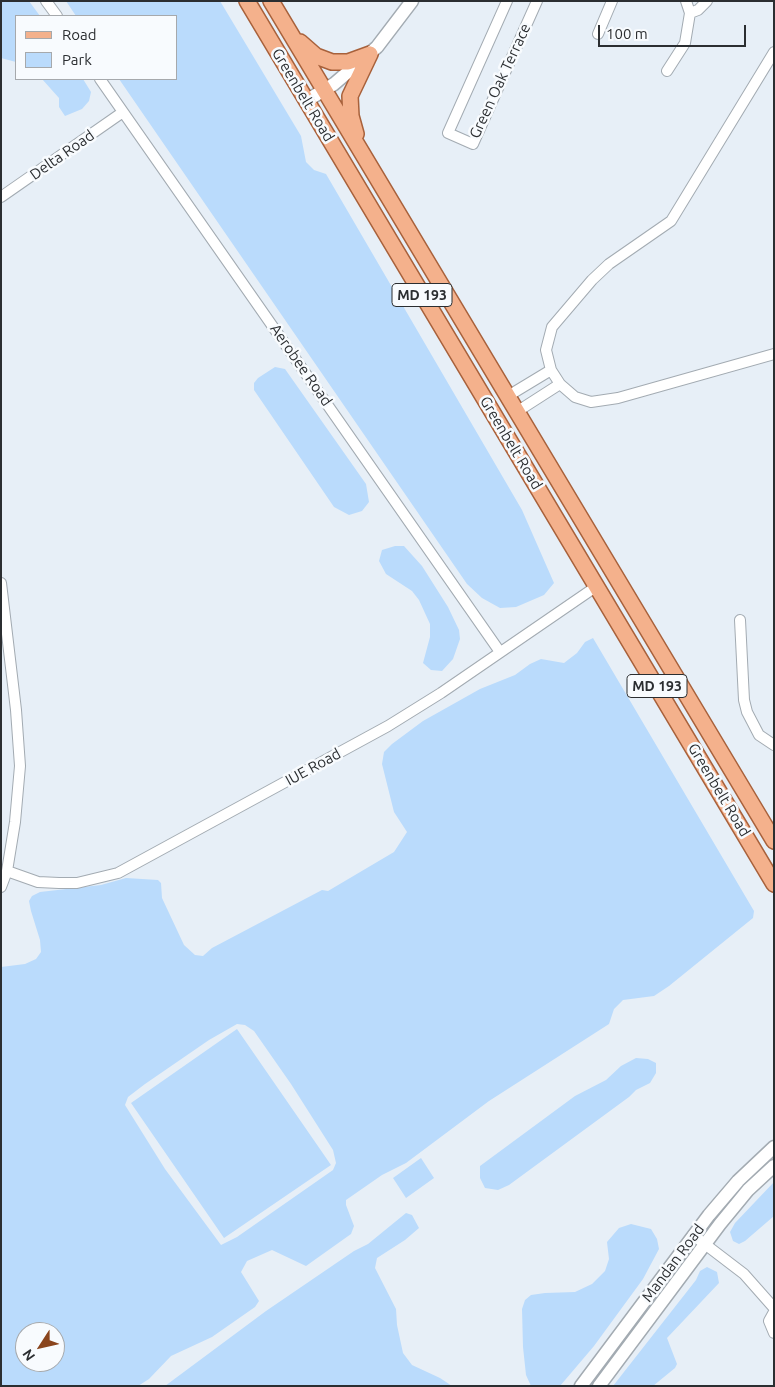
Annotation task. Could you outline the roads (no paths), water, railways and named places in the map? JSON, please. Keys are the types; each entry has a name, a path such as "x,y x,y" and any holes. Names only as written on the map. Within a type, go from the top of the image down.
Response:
{"main road":[{"name":"Greenbelt Road","path":"247,1 774,884"},
{"name":"Greenbelt Road","path":"271,1 774,841"},
{"path":"291,35 316,56 332,62 348,62 370,54"},
{"path":"362,153 351,116 350,96 370,54"}],"street":[{"path":"46,1 55,15"},
{"path":"306,101 324,90 370,54 386,37 412,1"},
{"name":"Green Oak Terrace","path":"507,1 448,133 473,144 537,1"},
{"path":"598,34 612,1"},
{"path":"668,71 685,43 690,24 690,13 686,1"},
{"path":"690,13 698,10 707,1"},
{"path":"774,52 671,221 600,271 557,320 547,341 547,360 560,384 582,400 601,401 774,354"},
{"name":"Aerobee Road","path":"101,80 500,652"},
{"name":"Delta Road","path":"1,197 123,112"},
{"path":"508,396 551,370"},
{"path":"518,411 560,384"},
{"path":"1,583 16,710 20,766 15,822 7,871 1,887"},
{"name":"IUE Road","path":"7,871 38,882 59,883 77,883 118,873 388,726 441,693 596,586"},
{"path":"740,620 744,700 747,712 759,735 774,745"},
{"name":"Mandan Road","path":"581,1386 693,1235 738,1181 774,1147"},
{"name":"Mandan Road","path":"599,1386 737,1202 774,1166"},
{"path":"693,1235 744,1274 774,1310 769,1321 774,1333"}]}
